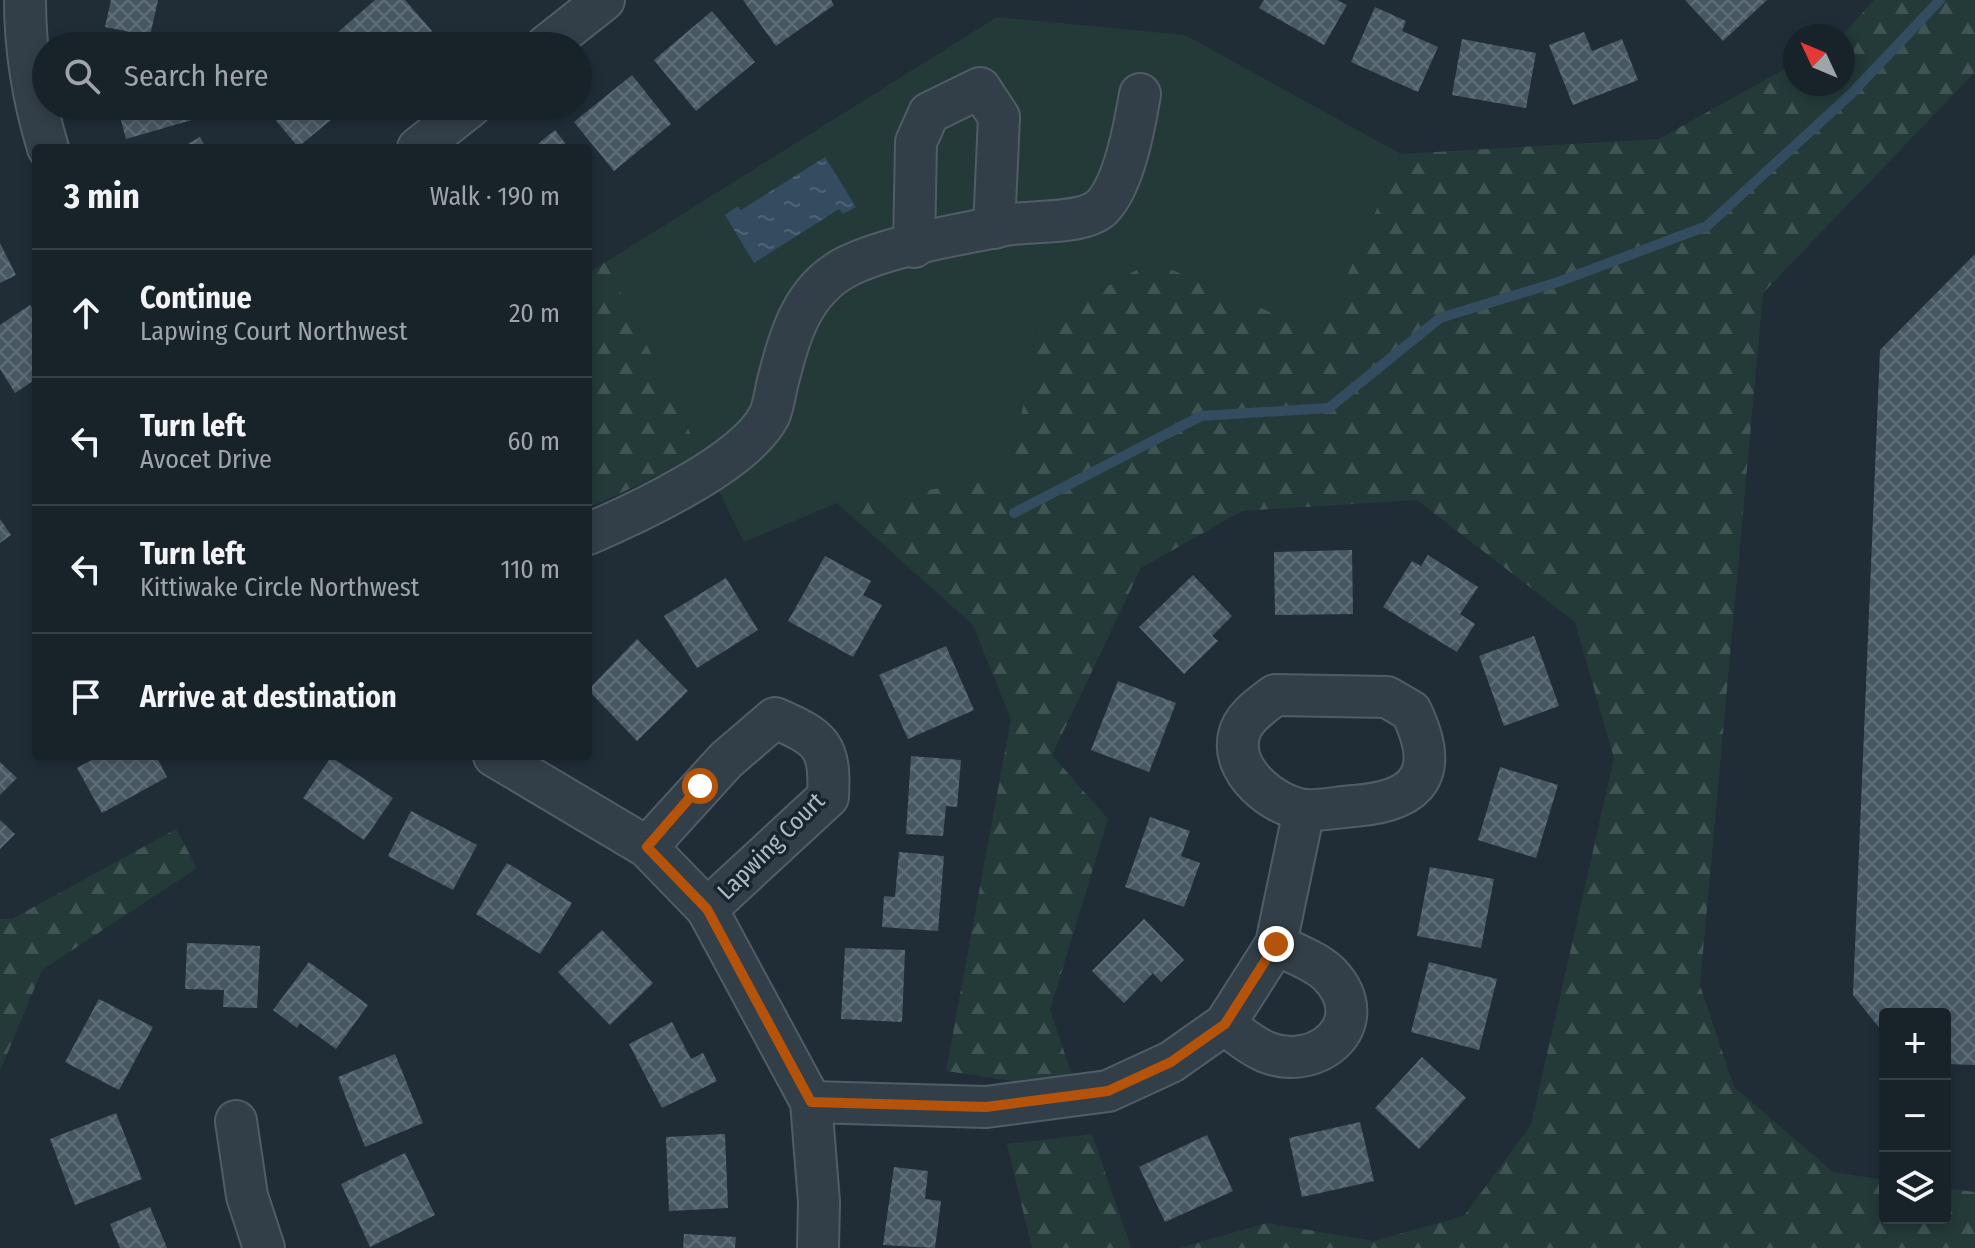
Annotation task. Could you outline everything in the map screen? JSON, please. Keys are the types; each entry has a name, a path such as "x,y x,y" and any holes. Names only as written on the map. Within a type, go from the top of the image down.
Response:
{"street":[{"path":"25,0 32,86"},
{"path":"564,32 604,0"},
{"path":"914,247 916,142 929,113 980,88 999,117 994,228"},
{"path":"592,532 645,509 747,446 770,415 795,323 819,284 847,266 994,228 1085,216 1100,209 1111,195 1134,133 1140,94"},
{"path":"39,120 47,144"},
{"path":"423,144 453,120"},
{"name":"Lapwing Court","path":"647,847 700,786 775,718 812,734 830,766 828,797 707,909"},
{"path":"501,760 647,847 707,909 811,1102 819,1202 818,1248"},
{"path":"811,1102 986,1107 1108,1091 1171,1062 1225,1024 1276,944 1304,810"},
{"path":"1225,1024 1267,1052 1294,1057 1318,1052 1334,1042 1344,1028 1347,1011 1342,990 1327,972 1276,944"},
{"path":"236,1121 247,1196 264,1248"}],"green space":[{"path":"1874,0 1975,0 1975,72 1763,293 1700,985 1734,1087 1833,1172 1879,1179 1879,1224 1951,1224 1951,1189 1975,1192 1975,1248 1179,1248 1267,1223 1374,1241 1464,1216 1531,1125 1614,758 1575,622 1417,500 1242,511 1141,568 1052,755 1108,819 1050,1010 1072,1075 1019,1082 946,1071 1011,719 973,625 837,503 1010,477 1037,326 1152,261 1321,334 1401,154 1659,139 1783,70 1783,96 1855,96 1853,24"},
{"path":"997,17 1185,35 1401,154 1321,334 1152,261 1037,326 1010,478 837,503 744,542 606,262"},
{"path":"606,262 702,456 592,506 592,271"},
{"path":"176,829 197,868 42,970 0,1071 0,919 12,919"},
{"path":"1092,1134 1131,1248 1032,1248 1007,1144"}],"water":[{"path":"825,157 856,207 843,214 839,209 754,263 725,215 738,206 741,210"}],"building":[{"path":"111,0 158,0 151,32 105,27"},
{"path":"375,0 405,0 432,31 431,32 338,32"},
{"path":"743,0 831,0 834,5 776,46"},
{"path":"1264,0 1337,0 1347,5 1324,45 1259,8"},
{"path":"1685,0 1767,0 1723,41"},
{"path":"1375,7 1406,21 1402,31 1438,47 1418,92 1351,62"},
{"path":"712,11 755,62 696,111 654,60"},
{"path":"1584,32 1592,51 1622,39 1638,80 1573,105 1549,45"},
{"path":"1462,39 1536,53 1526,108 1452,95"},
{"path":"632,75 671,124 614,171 574,122 592,120 592,107"},
{"path":"121,120 192,120 126,139"},
{"path":"276,120 331,120 302,144 296,144"},
{"path":"555,130 566,144 538,144"},
{"path":"200,137 204,144 188,144"},
{"path":"0,243 16,275 0,283"},
{"path":"1975,254 1975,1065 1951,1064 1951,1008 1879,1008 1879,1028 1853,995 1880,350"},
{"path":"30,305 32,308 32,382 15,393 0,369 0,325"},
{"path":"0,519 11,535 0,543"},
{"path":"1352,550 1353,614 1275,615 1274,552"},
{"path":"1428,555 1478,587 1460,614 1475,624 1457,652 1383,607 1412,561 1421,566"},
{"path":"825,556 871,581 863,595 882,605 853,657 788,621"},
{"path":"1193,575 1232,616 1212,636 1218,641 1184,674 1139,627"},
{"path":"726,578 758,630 697,668 664,616"},
{"path":"1534,636 1559,706 1504,726 1479,656"},
{"path":"637,639 688,691 637,741 592,694 592,686"},
{"path":"946,646 974,710 908,739 879,675"},
{"path":"1118,681 1176,703 1149,772 1091,750"},
{"path":"911,756 961,760 957,807 946,806 943,836 906,834"},
{"path":"92,760 158,760 167,777 102,813 77,768"},
{"path":"329,760 336,760 393,798 364,840 303,798"},
{"path":"0,762 17,778 0,795"},
{"path":"1500,767 1558,785 1536,858 1478,840"},
{"path":"411,811 477,845 453,890 388,856"},
{"path":"1150,817 1190,831 1181,856 1200,863 1184,907 1125,887"},
{"path":"0,820 15,834 0,849"},
{"path":"899,852 944,856 938,931 882,927 884,896 895,897"},
{"path":"507,863 572,903 540,954 476,914"},
{"path":"1430,867 1494,879 1481,948 1417,936"},
{"path":"1144,919 1184,960 1161,982 1153,973 1124,1003 1092,971"},
{"path":"602,930 653,983 610,1025 558,972"},
{"path":"187,943 260,946 257,1008 223,1007 224,990 185,989"},
{"path":"845,948 905,950 902,1022 841,1019"},
{"path":"309,962 368,1005 336,1049 300,1023 297,1028 273,1010"},
{"path":"1429,962 1497,979 1479,1050 1411,1032"},
{"path":"99,999 153,1027 119,1090 65,1062"},
{"path":"672,1022 691,1059 703,1053 717,1081 662,1108 629,1044"},
{"path":"395,1054 423,1123 365,1147 338,1077"},
{"path":"1422,1057 1466,1098 1419,1149 1375,1108"},
{"path":"116,1113 142,1179 75,1205 50,1139"},
{"path":"1360,1122 1374,1181 1302,1197 1289,1138"},
{"path":"725,1134 728,1208 669,1211 666,1137"},
{"path":"1207,1135 1233,1191 1165,1222 1139,1167"},
{"path":"405,1153 435,1215 370,1247 341,1184"},
{"path":"894,1167 928,1171 925,1199 941,1201 935,1248 883,1245"},
{"path":"150,1207 167,1248 120,1248 110,1224"},
{"path":"684,1234 736,1237 735,1248 683,1248"}],"waterway":[{"path":"1014,513 1201,416 1329,408 1440,318 1558,282 1707,226 1850,95 1940,0"}],"route":[{"path":"700,786 647,847 707,909 811,1102 986,1107 1108,1091 1171,1062 1225,1024 1276,944"}]}
